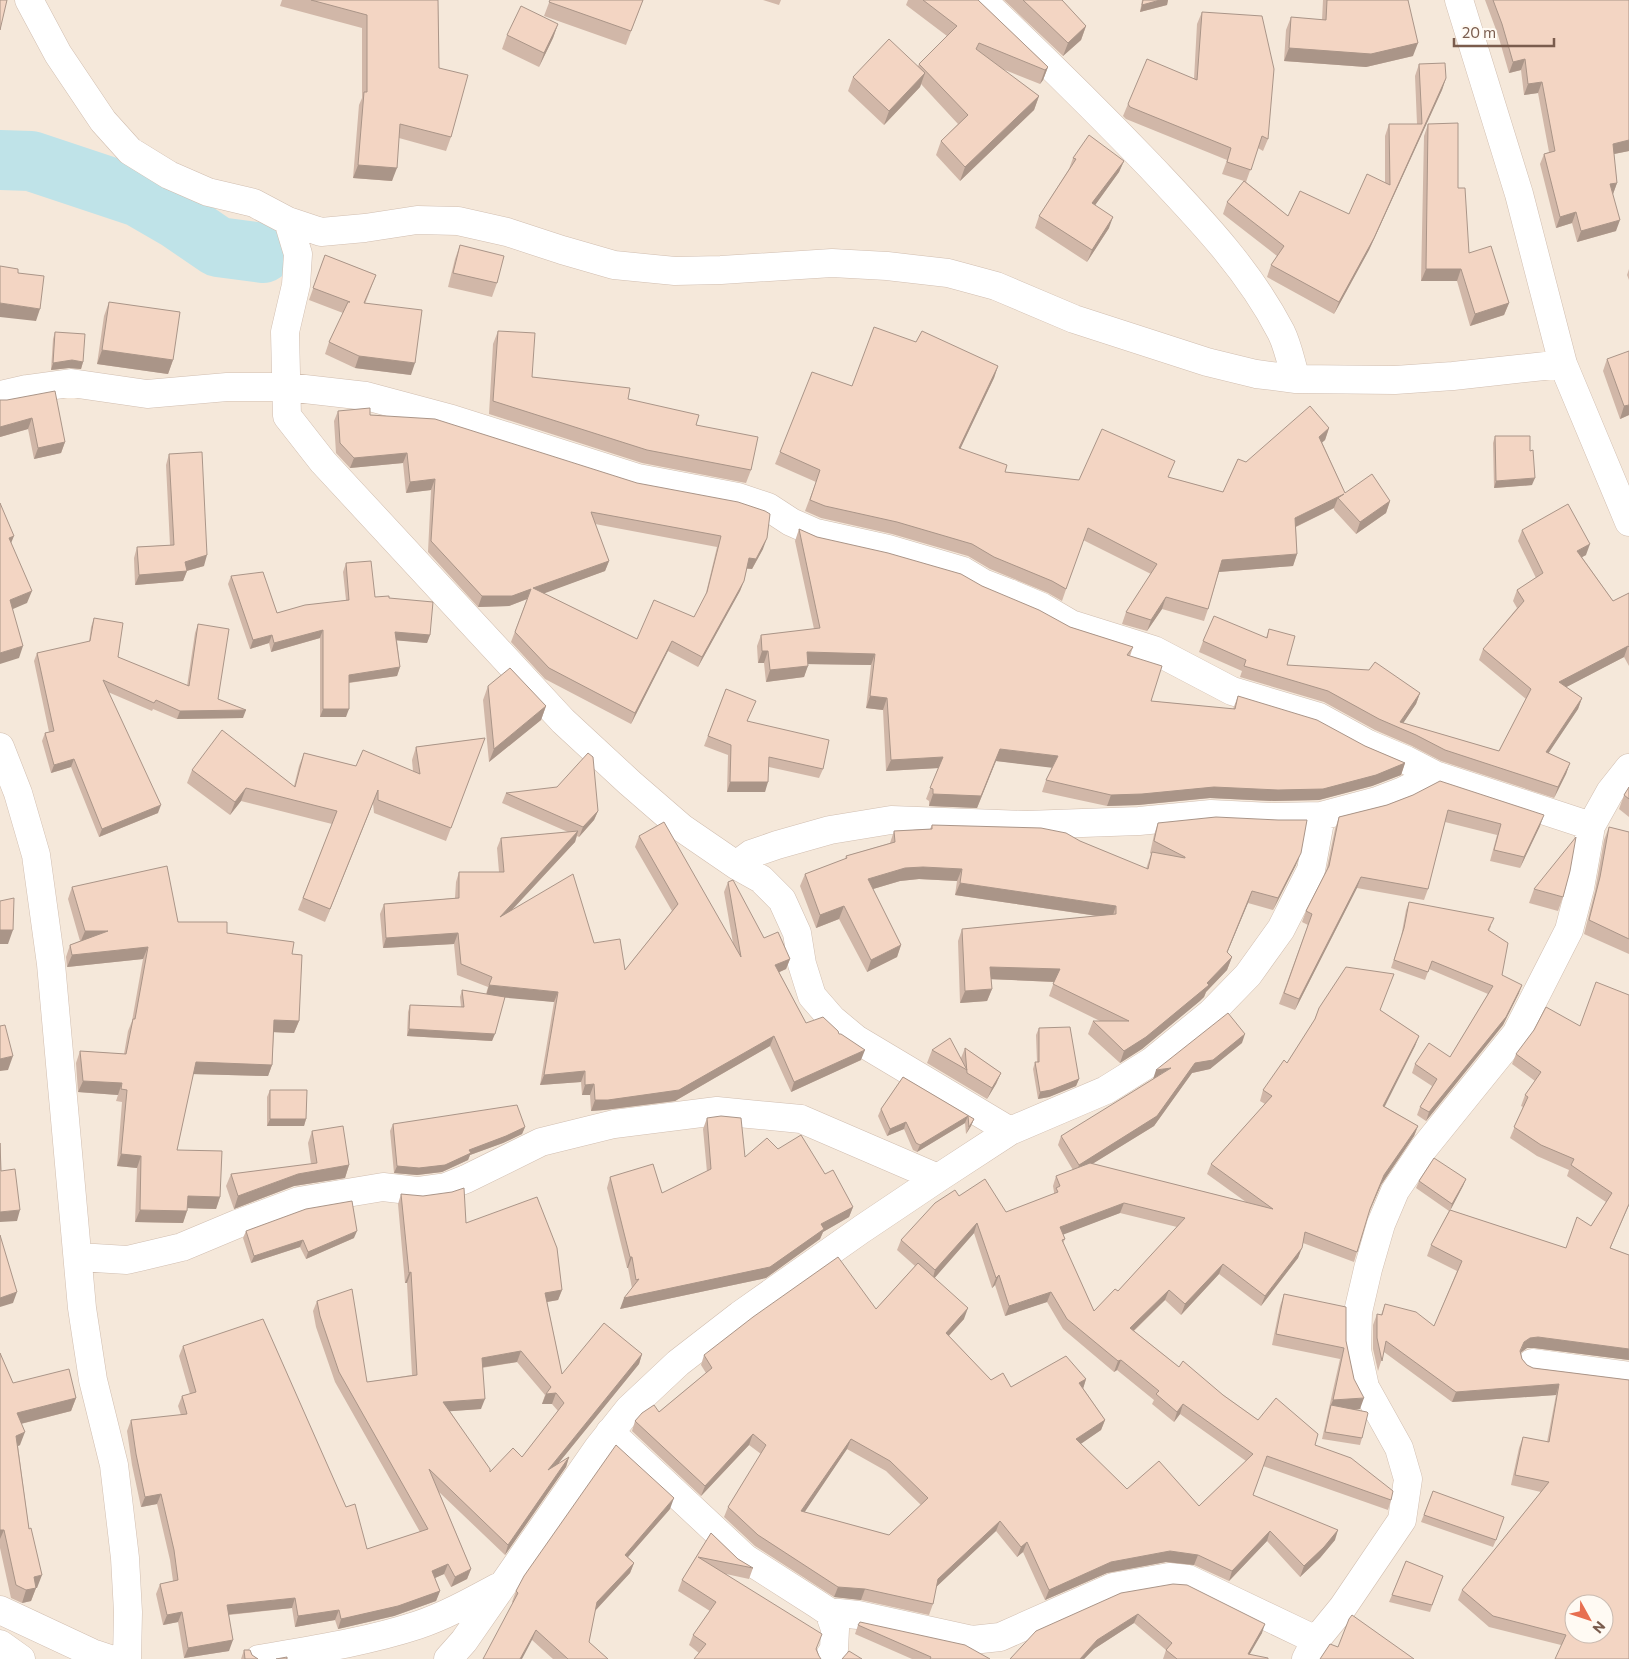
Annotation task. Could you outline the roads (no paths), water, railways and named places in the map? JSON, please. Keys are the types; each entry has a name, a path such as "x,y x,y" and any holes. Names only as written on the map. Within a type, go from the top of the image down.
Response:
{"street":[{"path":"29,0 58,54 103,121 130,151 169,175 208,192 254,203 288,221 321,232 417,220 458,221 508,232 614,265 675,271 832,263 886,266 948,273 996,286 1074,319 1207,362 1256,374 1296,379 1395,380 1453,376 1563,364"},
{"path":"982,0 1114,128 1229,252 1263,300 1282,334 1296,379"},
{"path":"1459,0 1519,194 1563,364 1629,522"},
{"path":"288,221 298,254 296,285 285,332 287,416 323,462 563,720 630,783 682,828 760,879 782,900 796,933 802,964 812,996 832,1020 856,1039 1010,1131"},
{"path":"0,395 71,383 147,394 227,387 286,387 366,396 452,418 638,478 738,497 768,507 791,522 816,533 888,549 963,571 983,583 1042,607 1071,624 1154,650 1232,691 1319,717 1368,744 1436,775 1591,826"},
{"path":"0,748 18,793 36,855 50,964 82,1308 94,1380 114,1464 125,1558 128,1612 127,1659"},
{"path":"610,1432 745,1558 829,1612 858,1615 972,1640 1000,1637 1113,1587 1169,1577 1188,1579 1311,1650 1343,1607 1402,1520 1408,1479 1399,1448 1365,1386 1357,1350 1358,1312 1381,1224 1395,1191 1424,1148 1516,1034 1569,930 1580,888 1591,826 1610,792 1629,768"},
{"path":"736,865 751,854 777,844 830,830 891,820 1026,825 1139,821 1212,814 1274,817 1321,816 1377,801 1436,775"},
{"path":"448,1659 464,1641 610,1432 629,1409 678,1363 740,1315 938,1178 1010,1131 1106,1090 1151,1062 1211,1013 1248,975 1281,929 1311,870 1321,816"},
{"path":"78,1257 127,1260 173,1250 298,1201 383,1188 417,1191 446,1187 541,1142 614,1124 717,1111 801,1119 938,1178"},
{"path":"1532,1363 1629,1376"},
{"path":"259,1659 342,1644 418,1625 501,1586"},
{"path":"0,1610 92,1654 110,1659"},
{"path":"828,1659 834,1649 835,1629 829,1612"},
{"path":"0,1644 21,1659"}],"waterway":[{"path":"0,160 31,161 139,197 177,219 218,247 263,253"}]}
